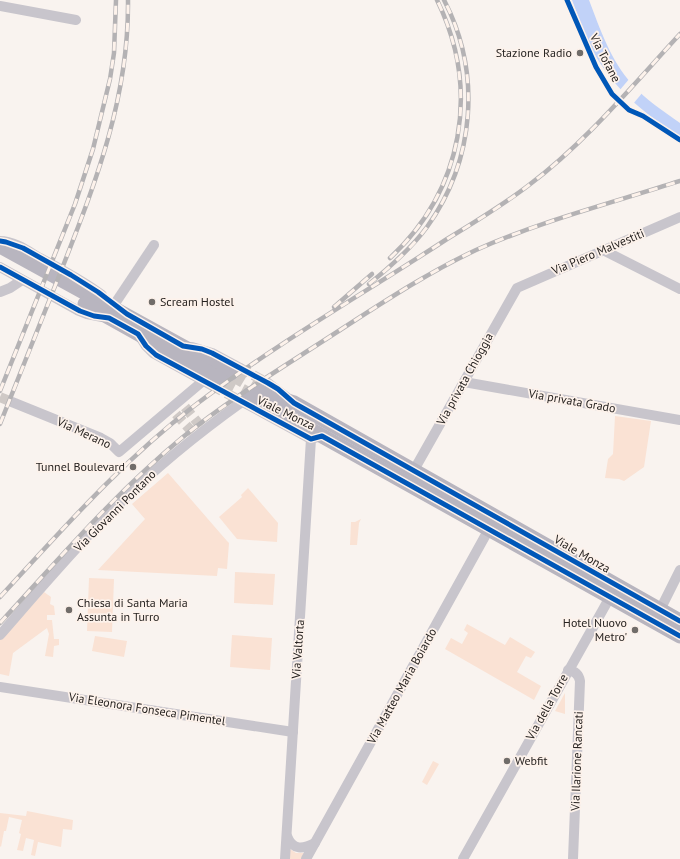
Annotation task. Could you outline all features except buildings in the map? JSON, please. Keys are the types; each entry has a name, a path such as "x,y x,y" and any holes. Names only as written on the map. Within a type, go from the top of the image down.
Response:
{"main road":[{"path":"0,246 67,284 127,314 183,346 226,377"},
{"path":"0,256 112,311 138,334 226,377"},
{"name":"Viale Monza","path":"252,394 274,397 294,403 414,470 493,523 610,597 680,636"},
{"name":"Viale Monza","path":"252,394 316,437 406,484 493,523 680,621"},
{"path":"406,484 414,470"}],"street":[{"path":"0,6 76,20"},
{"name":"Via Piero Malvestiti","path":"517,288 680,217"},
{"path":"0,241 23,248 71,275 112,311"},
{"path":"112,311 154,245"},
{"path":"603,250 680,289"},
{"path":"0,267 80,311 94,316 112,311 127,314"},
{"path":"0,292 10,288 22,280"},
{"name":"Via privata Chioggia","path":"414,470 517,288"},
{"path":"138,334 153,353 203,381 226,377"},
{"name":"Via Merano","path":"12,402 103,439 110,443 119,452 173,411 203,381"},
{"name":"Via privata Grado","path":"464,382 680,420"},
{"name":"Via Giovanni Pontano","path":"0,634 103,520 195,435 252,394"},
{"name":"Via Valtorta","path":"285,859 293,732 316,437"},
{"name":"Via Matteo Maria Boiardo","path":"306,859 493,523"},
{"path":"660,610 680,570"},
{"name":"Via della Torre","path":"463,859 610,597"},
{"name":"Via Ilarione Rancati","path":"568,670 575,672 580,681 573,859"},
{"name":"Via Eleonora Fonseca Pimentel","path":"0,687 293,732"},
{"path":"287,836 289,842 293,846 303,848 315,843"}],"shaded area":[{"path":"615,416 651,421 644,467 624,481 605,478 608,459 613,454"},
{"path":"168,473 229,543 227,569 218,568 217,576 98,570 145,519 132,504"},
{"path":"248,488 278,523 277,542 237,539 219,517 242,497 241,495"},
{"path":"361,519 359,523 357,545 350,545 351,522"},
{"path":"235,572 275,574 273,605 234,603"},
{"path":"89,578 114,579 112,632 87,631"},
{"path":"44,592 51,597 50,604 54,606 55,615 47,615 47,620 52,620 54,639 59,639 59,645 54,646 53,657 45,656 49,634 47,628 13,653 9,676 0,674 0,640"},
{"path":"467,624 505,645 510,637 535,652 531,658 526,656 517,672 541,686 534,700 445,649 451,638 462,644 468,633 464,630"},
{"path":"232,635 272,638 270,670 230,667"},
{"path":"95,636 127,641 124,657 92,651"},
{"path":"565,693 565,714 555,711"},
{"path":"433,761 439,764 427,785 422,782"},
{"path":"27,811 73,820 72,830 63,829 61,847 38,842 35,856 31,855 34,840 26,838 23,851 17,850 21,834 19,833 22,820 9,817 6,831 4,831 1,847 0,846 0,813 26,816"},
{"path":"290,849 296,853 304,853 301,859 289,859"}],"water":[{"path":"572,0 589,0 597,22 618,65 632,84 643,95 680,123 680,136 640,108 608,74 590,46"}],"pier":[{"path":"630,78 643,92 633,104 619,91"}],"tunnel":[{"path":"240,368 268,383"},
{"path":"231,373 258,389"},
{"path":"221,380 249,395"},
{"path":"213,386 241,401"},
{"path":"0,397 12,402"},
{"path":"185,407 202,428"},
{"path":"176,414 194,434"}],"railway":[{"path":"0,391 75,204 93,149 110,79 114,53 116,0"},
{"path":"0,424 76,234 109,136 123,70 127,35 128,0"},
{"path":"390,258 415,231 434,202 449,170 457,137 461,103 458,69 451,34 437,0"},
{"path":"369,284 400,257 427,227 443,201 455,174 463,145 468,116 468,86 464,57 456,28 444,0"},
{"path":"0,597 93,497 167,428 194,406 255,362 489,213 529,185 570,151 680,34"},
{"path":"0,623 88,527 158,458 201,423 278,370 405,289 440,268 476,250 551,221 680,181"},
{"path":"334,307 372,274"}],"cycle path":[{"name":"Via Tofane","path":"567,0 596,67 612,94 629,110 643,116 680,140"},
{"path":"0,241 23,248 71,275 98,292 127,314 183,346 202,349 212,353 268,383 278,389 294,403 680,621"},
{"path":"0,267 80,311 94,316 109,318 138,334 146,346 156,355 311,439 322,436 680,636"}],"place":[{"name":"Stazione Radio","path":"580,53"},
{"name":"Scream Hostel","path":"152,302"},
{"name":"Tunnel Boulevard","path":"133,467"},
{"name":"Chiesa di Santa Maria Assunta in Turro","path":"69,610"},
{"name":"Hotel Nuovo Metro'","path":"635,630"},
{"name":"Webfit","path":"507,761"}]}
